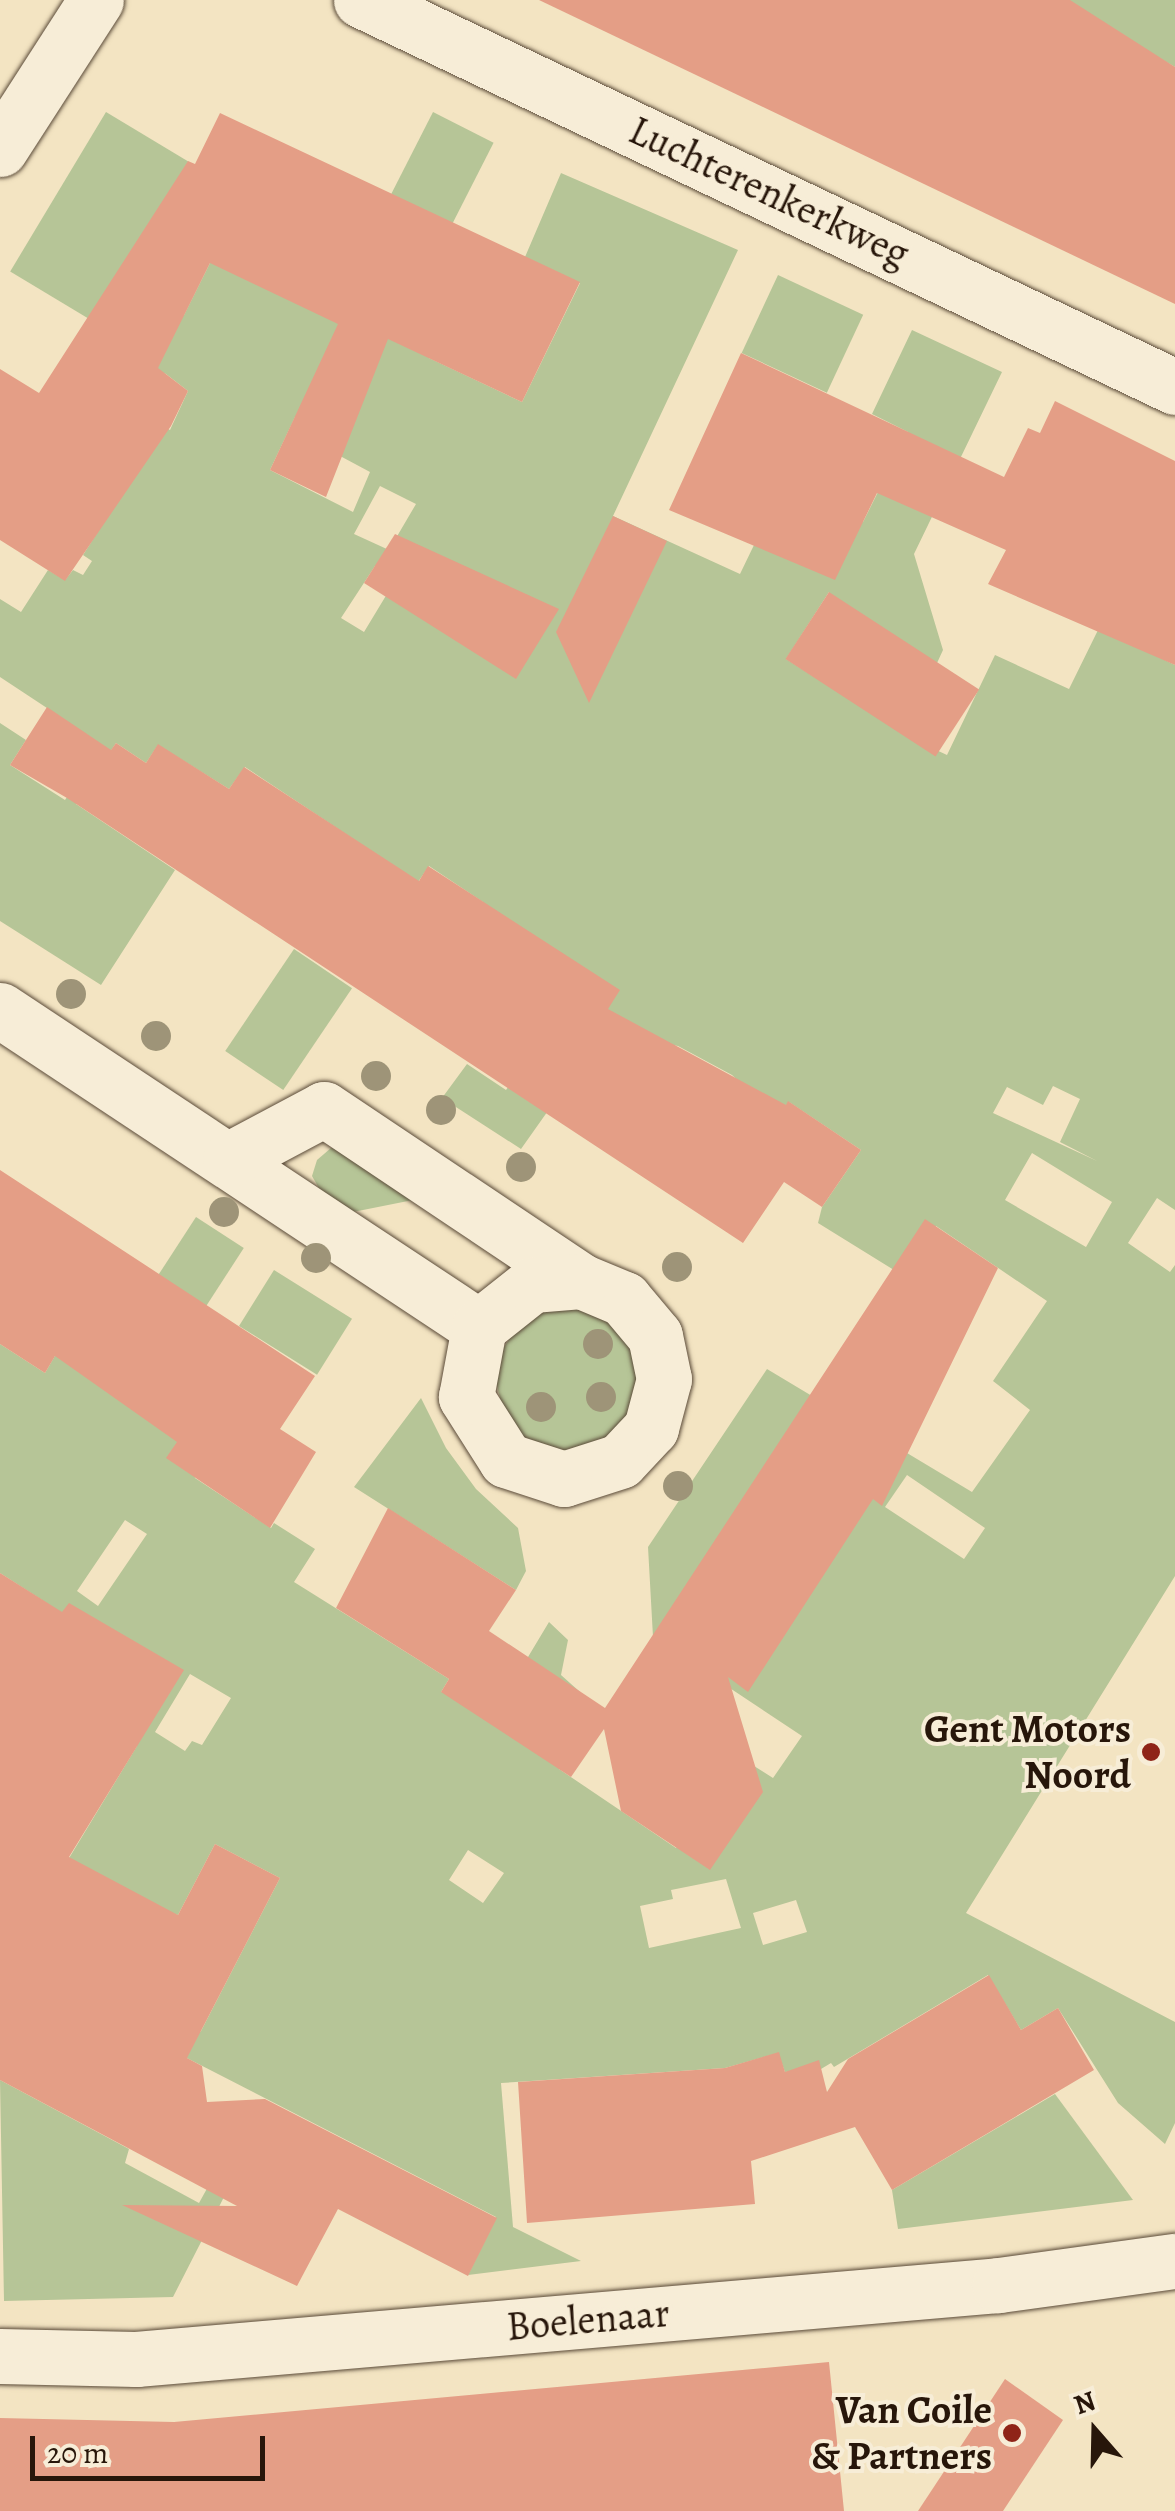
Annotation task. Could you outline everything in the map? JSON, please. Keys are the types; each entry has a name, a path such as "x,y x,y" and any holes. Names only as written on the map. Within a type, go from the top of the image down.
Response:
{"street":[{"path":"0,148 96,0"},
{"name":"Luchterenkerkweg","path":"361,0 1175,387"},
{"path":"0,1010 230,1158 479,1326"},
{"path":"230,1158 324,1109 581,1281 624,1299 655,1336 664,1378 650,1428 620,1462 564,1479 506,1460 466,1396 479,1326 532,1285 581,1281"},
{"name":"Boelenaar","path":"0,2356 156,2357 998,2285 1175,2260"}],"green space":[{"path":"1059,0 1175,0 1175,67"},
{"path":"106,112 188,161 92,321 10,271"},
{"path":"433,112 494,143 452,225 391,194"},
{"path":"561,173 738,250 613,516 740,574 754,545 863,522 908,432 872,414 912,330 1002,372 914,554 943,650 904,735 947,755 995,655 1069,689 1099,628 1175,665 1175,1210 1157,1198 1128,1243 1170,1272 1175,1265 1175,1576 966,1913 1175,2022 1175,2123 1165,2144 1118,2103 1058,2008 1021,2030 988,1975 834,2067 831,2063 821,2069 785,2072 778,2053 725,2068 501,2083 513,2227 581,2261 468,2275 496,2217 179,2054 201,2031 280,1878 215,1844 178,1915 57,1878 137,1746 42,1600 0,1573 0,1344 45,1373 67,1335 183,1412 195,1478 271,1528 274,1523 315,1549 294,1582 449,1679 441,1692 528,1657 549,1622 568,1640 561,1675 598,1708 559,1769 676,1848 738,1756 773,1778 802,1736 653,1637 648,1547 767,1369 972,1492 1030,1410 993,1381 1047,1301 936,1226 902,1275 818,1223 822,1207 861,1150 789,1102 778,1118 732,1075 678,1046 603,1033 521,1149 442,1098 467,1064 506,1090 547,1031 483,902 429,866 418,882 245,767 229,789 158,745 146,763 116,743 76,804 175,870 101,985 0,921 0,723 26,740 10,765 65,800 97,751 50,710 0,677 0,599 21,612 48,570 65,580 73,570 83,575 92,561 83,555 113,508 152,419 170,430 188,391 166,374 130,360 184,315 229,225 451,310 429,358 522,402 580,283 525,257","holes":["295,417 342,457 370,472 353,512 270,470","380,486 416,504 389,550 354,534","375,566 387,594 364,632 341,618","829,592 820,679 786,659","1053,1086 1080,1099 1060,1142 1097,1161 993,1113 1007,1087 1043,1105","1032,1153 1112,1202 1086,1247 1005,1200","907,1475 985,1528 964,1559 885,1507","125,1520 147,1534 98,1606 77,1591","190,1674 231,1698 202,1745 192,1741 185,1751 155,1732","468,1850 504,1873 483,1903 449,1880","726,1879 741,1928 649,1948 640,1906 673,1899 671,1890","796,1900 807,1932 763,1945 753,1913"]},
{"path":"778,275 863,315 827,393 742,353"},
{"path":"294,949 352,988 283,1090 225,1051"},
{"path":"331,1148 348,1149 423,1198 353,1212 320,1190 312,1176 317,1160"},
{"path":"196,1217 244,1248 206,1306 158,1275"},
{"path":"274,1270 352,1319 317,1375 239,1326"},
{"path":"581,1302 634,1337 642,1399 607,1444 550,1458 506,1422 492,1366 524,1316"},
{"path":"421,1398 446,1448 476,1489 518,1528 526,1571 516,1590 354,1487"},
{"path":"0,2080 129,2149 125,2163 199,2203 235,2138 225,2195 173,2297 4,2301"},
{"path":"1055,2094 1133,2200 898,2229 892,2190"}],"building":[{"path":"539,0 1070,0 1175,67 1175,304"},
{"path":"220,113 580,282 522,402 388,339 326,497 270,470 338,324 210,263 158,368 188,391 171,426 65,581 0,540 0,369 39,393 188,161 195,164"},
{"path":"741,353 1004,477 1028,428 1040,433 1055,401 1175,461 1175,665 988,584 1006,550 877,493 835,580 669,510"},
{"path":"613,516 667,541 589,703 556,632"},
{"path":"395,534 559,609 516,679 364,583"},
{"path":"829,592 979,689 936,757 785,659"},
{"path":"47,707 111,750 116,743 146,763 158,744 229,789 244,767 419,881 428,866 620,990 608,1009 786,1105 788,1101 861,1150 822,1207 784,1182 743,1243 67,798 10,765"},
{"path":"0,1170 315,1376 280,1429 316,1452 270,1528 166,1458 177,1442 55,1356 45,1373 0,1344"},
{"path":"925,1219 998,1268 882,1506 873,1499 748,1692 728,1677 763,1792 710,1870 621,1811 604,1729 571,1777 441,1692 449,1679 336,1608 388,1508 516,1590 489,1631 605,1708"},
{"path":"0,1573 62,1612 69,1603 184,1670 69,1857 178,1915 215,1844 280,1878 187,2058 202,2066 207,2102 265,2099 497,2218 468,2276 338,2209 297,2286 122,2205 237,2206 0,2080"},
{"path":"989,1975 1021,2030 1058,2008 1094,2070 892,2190 855,2127 751,2161 755,2204 527,2223 518,2082 725,2068 779,2052 785,2072 819,2060 827,2092 848,2059"},
{"path":"829,2362 844,2511 0,2511 0,2418 174,2422"},
{"name":"Van Coile & Partners","path":"1005,2379 1063,2420 1003,2511 918,2511"}],"place":[{"name":"Gent Motors Noord","path":"1151,1752"},
{"name":"Van Coile & Partners","path":"1012,2433"}]}
